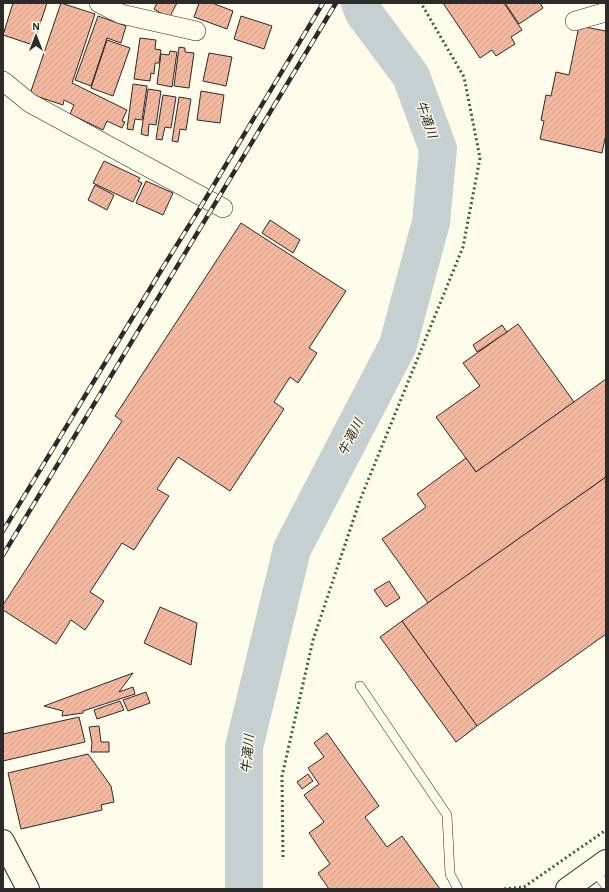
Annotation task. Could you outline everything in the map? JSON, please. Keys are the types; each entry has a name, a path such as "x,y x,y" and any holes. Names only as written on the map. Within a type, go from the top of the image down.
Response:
{"main road":[{"path":"3,841 28,889"},
{"path":"567,889 602,872"}],"street":[{"path":"99,3 121,14 196,31"},
{"path":"575,21 606,12"},
{"path":"3,81 30,103 223,208"}],"lane":[{"path":"360,686 447,815 450,874 458,889"}],"building":[{"path":"13,3 47,3 33,45 3,35"},
{"path":"61,3 95,14 72,83 127,110 122,121 125,122 122,128 107,121 103,130 70,114 74,105 64,100 63,105 30,94"},
{"path":"157,3 177,3 169,18 154,9"},
{"path":"199,3 212,3 233,11 227,29 194,17"},
{"path":"443,3 504,3 522,30 511,37 515,44 496,56 492,50 480,58"},
{"path":"505,3 540,3 543,8 519,24"},
{"path":"98,16 126,26 121,43 107,38 91,86 75,80"},
{"path":"241,16 272,26 264,49 234,39"},
{"path":"579,26 606,31 606,134 602,153 540,139 544,121 541,120 546,95 551,96 556,72 569,75"},
{"path":"140,38 156,40 155,49 161,50 159,63 155,63 154,74 151,73 150,81 134,79"},
{"path":"107,40 130,48 113,96 91,88"},
{"path":"179,47 185,48 185,52 194,53 189,88 174,86"},
{"path":"170,51 177,52 172,87 157,84 161,54 169,55"},
{"path":"209,53 232,57 226,86 203,81"},
{"path":"133,84 147,86 142,120 135,119 133,130 127,129"},
{"path":"148,89 161,91 156,125 149,124 148,136 141,134"},
{"path":"201,91 224,95 220,123 197,120"},
{"path":"163,95 176,97 171,128 165,127 162,140 156,139"},
{"path":"179,97 191,99 186,130 180,129 178,142 172,141"},
{"path":"104,161 140,178 138,181 142,183 133,202 93,183"},
{"path":"146,181 173,193 163,215 136,203"},
{"path":"95,185 114,195 107,210 88,200"},
{"path":"270,220 300,240 293,253 262,233"},
{"path":"241,223 346,291 309,348 317,353 298,383 290,377 274,402 284,409 230,491 178,457 157,489 169,496 134,550 122,543 90,592 104,601 85,630 71,620 56,644 3,610 3,605 122,421 115,416"},
{"path":"518,324 574,402 476,472 436,417 480,386 463,363"},
{"path":"502,325 507,332 477,352 473,345"},
{"path":"606,379 606,477 428,603 382,539 426,507 417,494 466,458 476,472"},
{"path":"606,477 606,634 477,726 402,621"},
{"path":"389,581 400,598 386,607 374,590"},
{"path":"160,607 197,623 191,665 144,643"},
{"path":"402,621 477,726 456,742 380,637"},
{"path":"133,673 119,692 133,687 135,694 83,711 83,713 62,716 63,711 44,706"},
{"path":"146,692 150,703 128,711 123,700"},
{"path":"120,701 124,710 97,719 94,710"},
{"path":"79,717 85,742 3,761 3,734"},
{"path":"99,726 101,742 109,742 109,752 91,752 92,743 89,727"},
{"path":"327,733 379,806 365,817 387,847 402,836 440,889 329,889 318,873 330,864 309,833 324,822 304,795 319,784 308,768 324,757 314,743"},
{"path":"88,754 111,786 114,802 101,805 102,810 21,829 8,773"},
{"path":"308,774 313,781 302,789 297,782"}],"waterway":[{"name":"牛滝川","path":"244,889 244,747 292,549 398,345 431,222 438,149 411,76 364,13 360,3"}],"railway":[{"path":"3,531 323,3"},
{"path":"3,555 336,3"}],"hedge":[{"path":"283,857 282,776 313,640 360,500 463,247 480,158 464,77 421,3"},
{"path":"504,889 524,887 606,830"}]}
